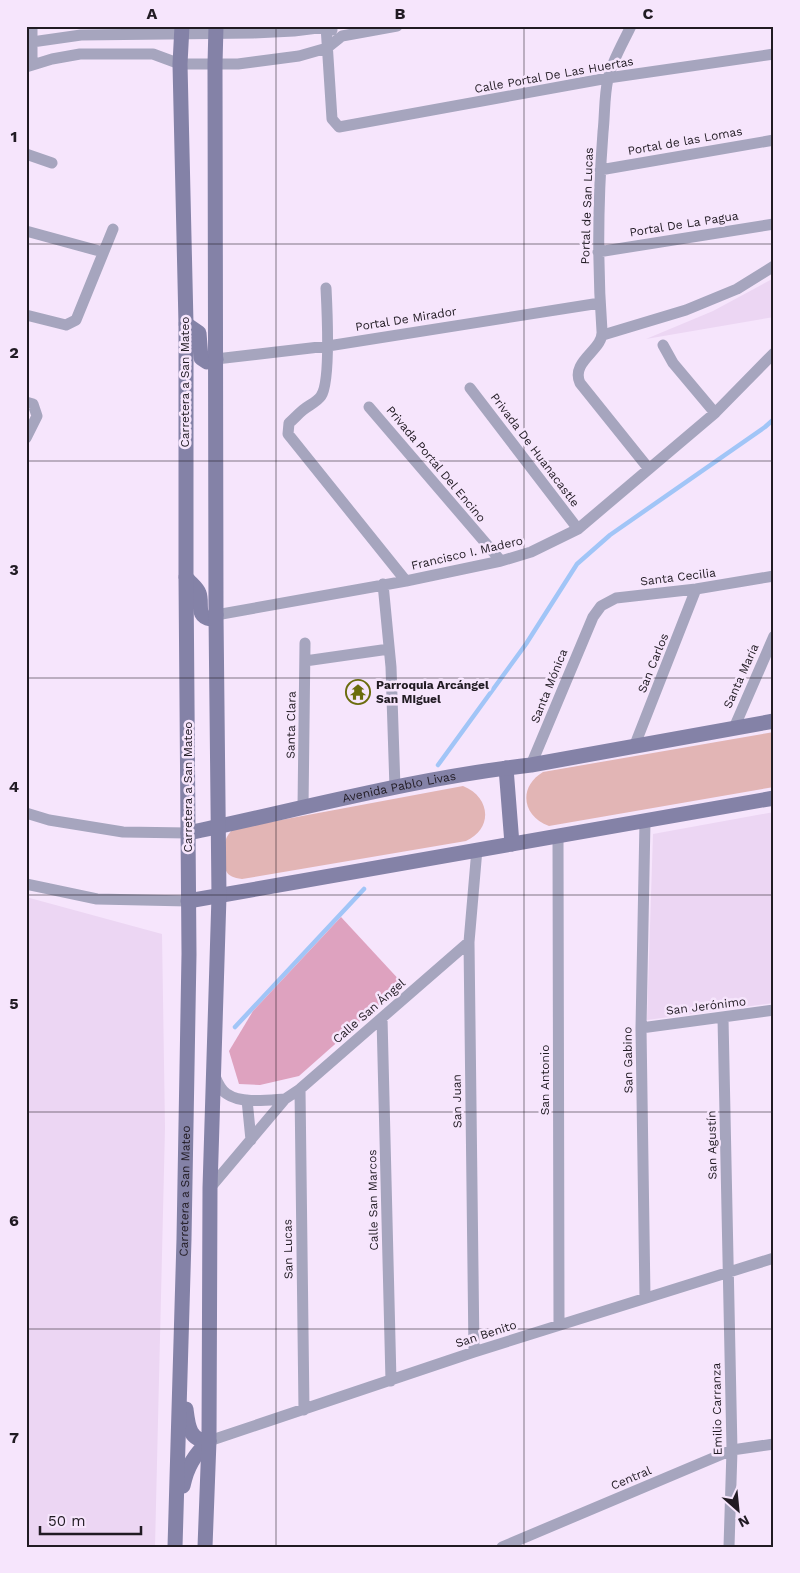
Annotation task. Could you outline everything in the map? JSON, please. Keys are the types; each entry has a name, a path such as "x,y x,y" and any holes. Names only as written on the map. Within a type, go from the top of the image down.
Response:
{"main road":[{"name":"Carretera a San Mateo","path":"177,1547 189,954 186,324 180,64 182,30"},
{"name":"Carretera a San Mateo","path":"205,1547 209,1441 210,1188 219,896 216,615 216,30"},
{"path":"186,324 199,333 201,358 207,362 216,359"},
{"path":"186,577 199,593 202,615 210,619 216,615"},
{"name":"Avenida Pablo Livas","path":"188,832 395,788 774,721"},
{"path":"506,768 512,844"},
{"path":"188,902 477,849 774,798"},
{"path":"180,1371 190,1432 195,1438 209,1441"},
{"path":"177,1547 182,1493 186,1473 194,1456 209,1441"}],"street":[{"path":"32,26 29,44 29,65 80,54 153,54 180,64 238,64 299,56 327,48 342,36 397,26"},
{"name":"Portal de San Lucas","path":"602,334 598,252 600,170 608,78 631,26"},
{"path":"29,44 80,35 182,30 294,31 326,27 342,36"},
{"path":"326,27 327,48"},
{"name":"Calle Portal De Las Huertas","path":"327,48 332,119 339,127 608,78 774,54"},
{"name":"Portal de las Lomas","path":"600,170 774,140"},
{"path":"26,154 52,163"},
{"name":"Portal De La Pagua","path":"598,252 774,224"},
{"path":"26,315 66,325 76,320 113,229"},
{"path":"26,231 104,252"},
{"path":"649,469 580,384 577,377 579,368 591,353 602,334 686,310 736,288 774,266"},
{"path":"326,288 328,346 325,387 322,395 289,424 288,434 406,580"},
{"name":"Portal De Mirador","path":"216,359 328,346 600,303"},
{"path":"663,345 673,363 715,413"},
{"name":"Francisco I. Madero","path":"216,615 501,561 531,552 578,529 715,413 774,353"},
{"name":"Privada De Huanacastle","path":"470,388 578,529"},
{"path":"26,402 33,404 37,416 26,438"},
{"name":"Privada Portal Del Encino","path":"369,407 501,561"},
{"name":"Santa Cecilia","path":"593,617 601,606 616,598 696,589 774,576"},
{"path":"383,584 391,667 395,788"},
{"name":"San Carlos","path":"634,747 696,589"},
{"name":"Santa Mónica","path":"531,765 593,617"},
{"name":"Santa María","path":"734,728 774,636"},
{"name":"Santa Clara","path":"303,808 305,643"},
{"path":"306,660 389,649"},
{"name":"Avenida Pablo Livas","path":"26,813 49,820 123,832 188,832"},
{"name":"San Gabino","path":"645,821 641,1028 645,1298"},
{"name":"San Antonio","path":"558,836 559,1325"},
{"name":"San Juan","path":"474,1352 469,942 477,849"},
{"path":"26,884 97,899 188,902"},
{"name":"Calle San Ángel","path":"210,1188 285,1099 300,1089 469,942"},
{"name":"San Jerónimo","path":"641,1028 774,1010"},
{"name":"Calle San Marcos","path":"382,1018 391,1381"},
{"name":"San Agustín","path":"723,1018 729,1272"},
{"path":"213,1071 218,1085 226,1094 247,1100 285,1099"},
{"name":"San Lucas","path":"300,1089 304,1410"},
{"path":"247,1100 251,1140"},
{"name":"San Benito","path":"209,1441 474,1352 774,1258"},
{"name":"Emilio Carranza","path":"729,1272 732,1450 729,1547"},
{"name":"Central","path":"502,1547 732,1450 774,1444"}],"shaded area":[{"path":"774,278 774,317 646,339 713,311"},
{"path":"774,732 774,787 549,826 533,815 526,801 530,785 543,772"},
{"path":"463,786 479,798 485,813 481,829 475,836 466,841 242,879 232,876 225,868 225,843 233,829"},
{"path":"774,812 774,1003 647,1020 653,834"},
{"path":"26,897 162,934 165,1128 155,1547 26,1547"}],"building":[{"path":"341,917 403,984 299,1076 260,1085 239,1084 229,1051 253,1011"}],"waterway":[{"path":"438,765 526,644 577,564 610,535 774,419"},
{"path":"235,1027 364,889"}],"place":[{"name":"Parroquia Arcángel San Miguel","path":"358,692"}]}
